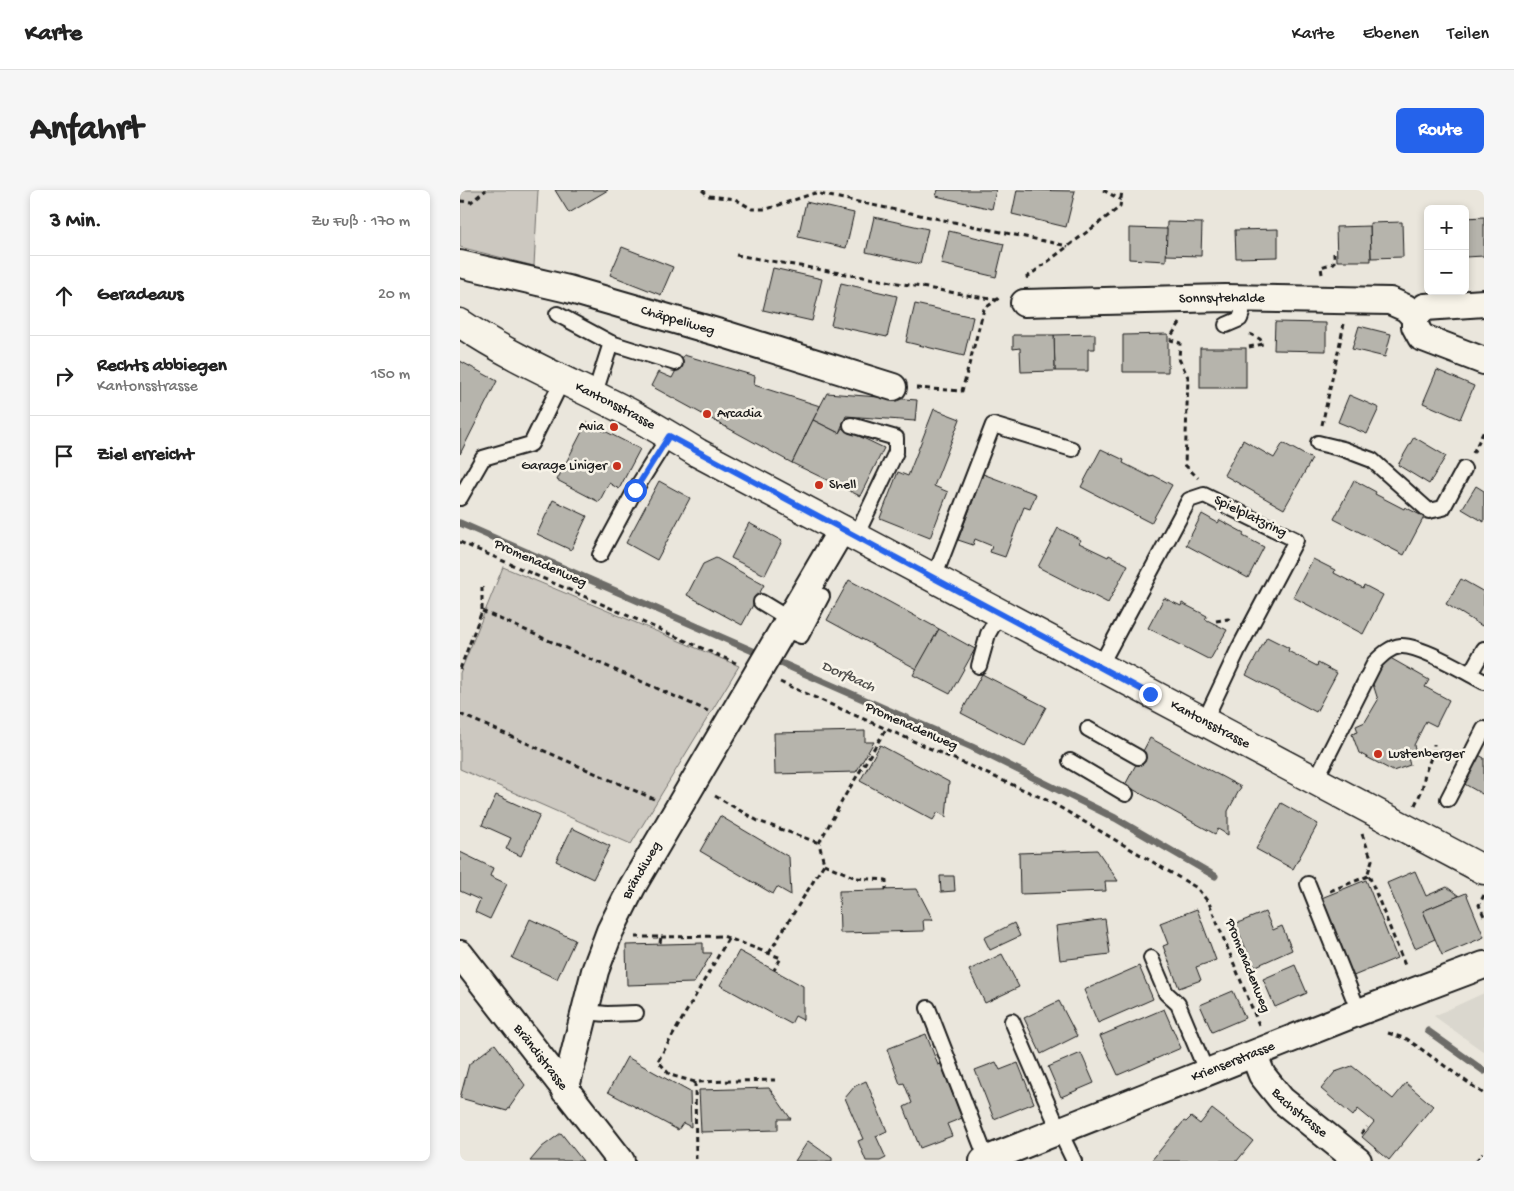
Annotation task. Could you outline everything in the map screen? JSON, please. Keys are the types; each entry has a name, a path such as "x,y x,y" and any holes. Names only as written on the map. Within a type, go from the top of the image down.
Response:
{"main road":[{"name":"Kantonsstrasse","path":"460,323 480,337 562,381 629,413 849,533 1314,781 1484,875"}],"street":[{"name":"Chäppeliweg","path":"460,264 568,289 727,335 893,387"},
{"name":"Sonnsytehalde","path":"1024,304 1187,299 1390,301 1406,308 1415,317"},
{"path":"1484,303 1425,307 1415,317 1415,326 1421,337 1484,361"},
{"name":"Brändiweg","path":"565,1090 595,970 610,931 632,887 783,630 849,533"},
{"name":"Brändistrasse","path":"460,954 621,1161"},
{"name":"Krienserstrasse","path":"985,1160 1207,1073 1258,1044 1359,1012 1484,965"},
{"name":"Bachstrasse","path":"1258,1044 1262,1076 1282,1100 1358,1161"}],"lane":[{"path":"1226,325 1240,319 1242,299"},
{"path":"557,314 611,343 675,363"},
{"path":"594,396 611,343"},
{"path":"460,498 483,458 531,444 562,381"},
{"path":"849,533 896,452 896,438 851,425"},
{"path":"934,578 993,425 1072,449"},
{"path":"600,555 635,490 669,436"},
{"path":"1318,443 1372,460 1429,512 1443,508 1464,469"},
{"name":"Spielplatzring","path":"1100,666 1189,500 1204,495 1296,540 1238,650 1204,722"},
{"path":"760,602 783,630 801,636 822,596"},
{"path":"979,666 988,634 1000,614"},
{"path":"1314,781 1375,662 1382,654 1400,646 1408,646 1423,651 1484,682"},
{"path":"1470,674 1484,649"},
{"path":"1088,729 1138,757"},
{"path":"1448,799 1484,729"},
{"path":"1070,762 1126,794"},
{"path":"1308,884 1359,1012"},
{"path":"1151,958 1166,993 1178,1004 1207,1073"},
{"path":"928,1008 985,1160"},
{"path":"585,1012 607,1014 636,1013"},
{"path":"1012,1021 1058,1130 1074,1161"}],"path":[{"path":"460,201 471,202 486,190"},
{"path":"702,190 710,196 734,200 752,208 768,209 815,193 1068,246"},
{"path":"1103,190 1121,200"},
{"path":"736,256 996,300"},
{"path":"1187,299 1187,314 1171,336 1171,340 1180,342 1179,359 1188,377 1185,465 1202,482 1204,495"},
{"path":"1318,443 1346,313 1347,300"},
{"path":"893,387 962,391"},
{"path":"1464,469 1484,431"},
{"name":"Promenadenweg","path":"460,542 759,670 1049,801 1198,888 1208,903 1258,1044"},
{"path":"460,669 482,611 482,587"},
{"path":"482,611 710,712"},
{"path":"460,714 657,800"},
{"path":"768,953 824,864 820,843 846,794 886,729"},
{"path":"1411,812 1422,790 1425,773 1434,750 1434,744"},
{"path":"732,806 758,821 820,843"},
{"path":"1361,831 1372,860 1368,876 1409,975"},
{"path":"824,864 856,878 886,880 886,890"},
{"path":"1484,875 1479,905 1484,916"},
{"path":"1313,898 1368,876"},
{"path":"610,931 628,937 723,936 781,958 774,970"},
{"path":"660,944 661,937"},
{"path":"728,939 658,1062 670,1075 696,1082 774,1080"},
{"path":"1388,1033 1408,1039 1484,1094"},
{"path":"696,1082 696,1161"},
{"path":"1476,1161 1483,1153"}],"shaded area":[{"path":"460,190 538,190 534,266 460,247"},
{"path":"503,567 739,666 631,844 460,769 460,673"},
{"path":"1484,993 1484,1052 1434,1016"}],"building":[{"path":"555,190 608,190 569,213"},
{"path":"938,190 996,190 992,209 936,196"},
{"path":"1017,190 1075,191 1066,227 1012,214"},
{"path":"806,202 854,213 846,248 798,237"},
{"path":"874,217 928,229 920,264 866,252"},
{"path":"1484,217 1484,256 1469,257 1469,218"},
{"path":"1167,222 1202,223 1201,256 1166,255"},
{"path":"1402,222 1403,257 1371,258 1370,223"},
{"path":"1370,226 1371,261 1337,261 1336,227"},
{"path":"1129,228 1167,229 1166,261 1129,259"},
{"path":"1278,229 1278,257 1236,258 1235,230"},
{"path":"949,231 1004,244 996,277 941,264"},
{"path":"622,247 673,267 661,295 610,275"},
{"path":"773,268 822,279 812,321 763,310"},
{"path":"841,283 897,296 887,337 831,325"},
{"path":"915,304 973,317 964,356 906,342"},
{"path":"1275,322 1326,323 1326,351 1274,350"},
{"path":"1359,326 1391,334 1385,357 1352,349"},
{"path":"1095,334 1095,349 1088,349 1088,371 1055,371 1054,335"},
{"path":"1168,334 1168,372 1123,372 1123,335"},
{"path":"1013,335 1054,335 1055,371 1021,372 1020,348 1013,349"},
{"path":"1200,348 1246,348 1246,388 1200,388"},
{"path":"684,355 755,376 754,385 820,406 792,463 651,386 658,372 672,378"},
{"path":"460,361 497,381 460,454"},
{"path":"1437,370 1474,386 1460,419 1423,403"},
{"path":"827,393 917,400 915,421 846,416 839,433 813,420"},
{"path":"1349,395 1379,408 1367,434 1338,422"},
{"path":"934,409 960,419 934,486 948,492 930,538 880,518 898,472 908,476"},
{"path":"813,420 839,433 842,428 884,448 860,496 792,463"},
{"path":"587,422 640,449 619,489 609,483 599,502 557,480"},
{"path":"1414,437 1446,456 1429,484 1398,465"},
{"path":"1243,440 1274,458 1283,443 1312,459 1284,509 1224,475"},
{"path":"1101,449 1124,460 1123,463 1172,485 1151,523 1081,487"},
{"path":"983,474 1036,494 1030,509 1024,507 1005,557 990,552 992,546 975,539 973,545 958,540"},
{"path":"1354,480 1376,492 1375,494 1424,517 1404,555 1334,519"},
{"path":"659,481 690,498 657,560 626,543"},
{"path":"1476,486 1484,491 1484,522 1462,509"},
{"path":"553,500 587,516 571,550 537,534"},
{"path":"1202,514 1218,523 1220,520 1244,533 1243,536 1264,547 1248,578 1186,545"},
{"path":"749,523 782,541 765,575 731,558"},
{"path":"1058,528 1081,540 1079,543 1128,565 1108,603 1038,567"},
{"path":"716,558 764,585 742,625 687,595 703,564"},
{"path":"1313,559 1335,570 1334,573 1363,588 1364,585 1383,595 1363,634 1293,597"},
{"path":"1461,579 1484,592 1484,623 1482,626 1446,604"},
{"path":"849,580 939,629 917,669 827,620"},
{"path":"1164,598 1181,606 1182,603 1207,616 1205,619 1227,630 1210,660 1148,628"},
{"path":"939,629 975,649 950,694 913,675"},
{"path":"1267,637 1289,648 1288,651 1317,666 1318,663 1337,673 1316,712 1246,675"},
{"path":"1385,655 1429,680 1425,687 1449,700 1436,726 1426,721 1414,745 1416,755 1408,758 1410,765 1393,771 1359,753 1352,734 1358,732 1356,726 1365,722 1378,700 1372,681"},
{"path":"982,674 1046,707 1025,746 961,713"},
{"path":"865,731 865,742 874,742 856,772 775,774 774,733"},
{"path":"1150,738 1241,787 1228,811 1228,835 1218,829 1215,834 1125,785"},
{"path":"880,745 949,782 946,817 938,812 933,820 860,781"},
{"path":"1477,754 1484,758 1484,795 1461,782"},
{"path":"496,795 540,815 521,856 506,849 511,838 482,825"},
{"path":"1281,803 1318,824 1293,869 1256,849"},
{"path":"720,816 789,857 791,895 777,887 773,894 700,851"},
{"path":"572,828 610,846 593,879 556,861"},
{"path":"1097,850 1118,881 1105,881 1106,891 1020,894 1019,853"},
{"path":"460,852 493,868 490,876 507,884 490,919 475,912 480,900 460,891"},
{"path":"1415,871 1426,896 1447,887 1459,896 1423,911 1435,939 1415,948 1387,883"},
{"path":"940,876 954,876 955,891 941,892"},
{"path":"1366,880 1397,958 1351,977 1319,899"},
{"path":"917,889 933,920 923,920 924,931 840,933 839,891"},
{"path":"1466,893 1484,937 1442,955 1423,911"},
{"path":"1197,909 1216,960 1196,967 1201,980 1179,988 1163,946 1168,944 1160,923"},
{"path":"1265,912 1273,930 1282,926 1292,950 1254,967 1235,924"},
{"path":"530,919 575,940 557,979 512,958"},
{"path":"1105,919 1110,954 1060,960 1056,926"},
{"path":"1014,923 1020,936 990,950 984,938"},
{"path":"703,943 703,953 712,953 694,983 627,985 626,945"},
{"path":"739,951 803,986 803,1020 795,1016 791,1024 720,985"},
{"path":"1002,954 1019,987 985,1003 969,970"},
{"path":"1295,965 1307,993 1275,1007 1263,979"},
{"path":"1139,966 1153,999 1098,1023 1084,990"},
{"path":"1233,991 1245,1018 1212,1032 1200,1005"},
{"path":"1059,1001 1077,1036 1041,1054 1024,1018"},
{"path":"1164,1009 1181,1048 1118,1075 1100,1036"},
{"path":"926,1034 938,1065 941,1064 962,1118 947,1124 952,1136 920,1148 904,1107 912,1103 904,1083 900,1084 887,1049"},
{"path":"495,1044 525,1085 507,1111 460,1098 469,1064"},
{"path":"1081,1053 1094,1083 1061,1097 1048,1067"},
{"path":"627,1057 690,1092 691,1127 683,1123 678,1130 608,1092"},
{"path":"996,1062 1000,1070 1018,1063 1034,1103 994,1119 975,1070"},
{"path":"1352,1066 1393,1099 1406,1083 1433,1106 1389,1160 1362,1137 1374,1122 1358,1109 1353,1116 1321,1089 1335,1072"},
{"path":"866,1081 887,1131 876,1136 886,1158 880,1161 866,1161 858,1141 863,1139 845,1098 855,1086"},
{"path":"769,1088 791,1119 778,1119 778,1130 701,1132 699,1090"},
{"path":"1212,1109 1253,1141 1237,1161 1151,1161 1184,1121 1186,1122 1191,1117 1200,1124"},
{"path":"561,1133 583,1161 530,1161 542,1147"},
{"path":"808,1141 832,1158 832,1161 795,1161"}],"waterway":[{"name":"Dorfbach","path":"460,523 762,655"},
{"name":"Dorfbach","path":"772,659 972,747 1115,818 1215,876"},
{"name":"Dorfbach","path":"1428,1031 1484,1071"}],"place":[{"name":"Arcadia","path":"707,414"},
{"name":"Avia","path":"614,427"},
{"name":"Garage Liniger","path":"617,466"},
{"name":"Shell","path":"819,485"},
{"name":"Lustenberger","path":"1378,754"}],"route":[{"path":"635,490 669,436 1150,694"}]}
